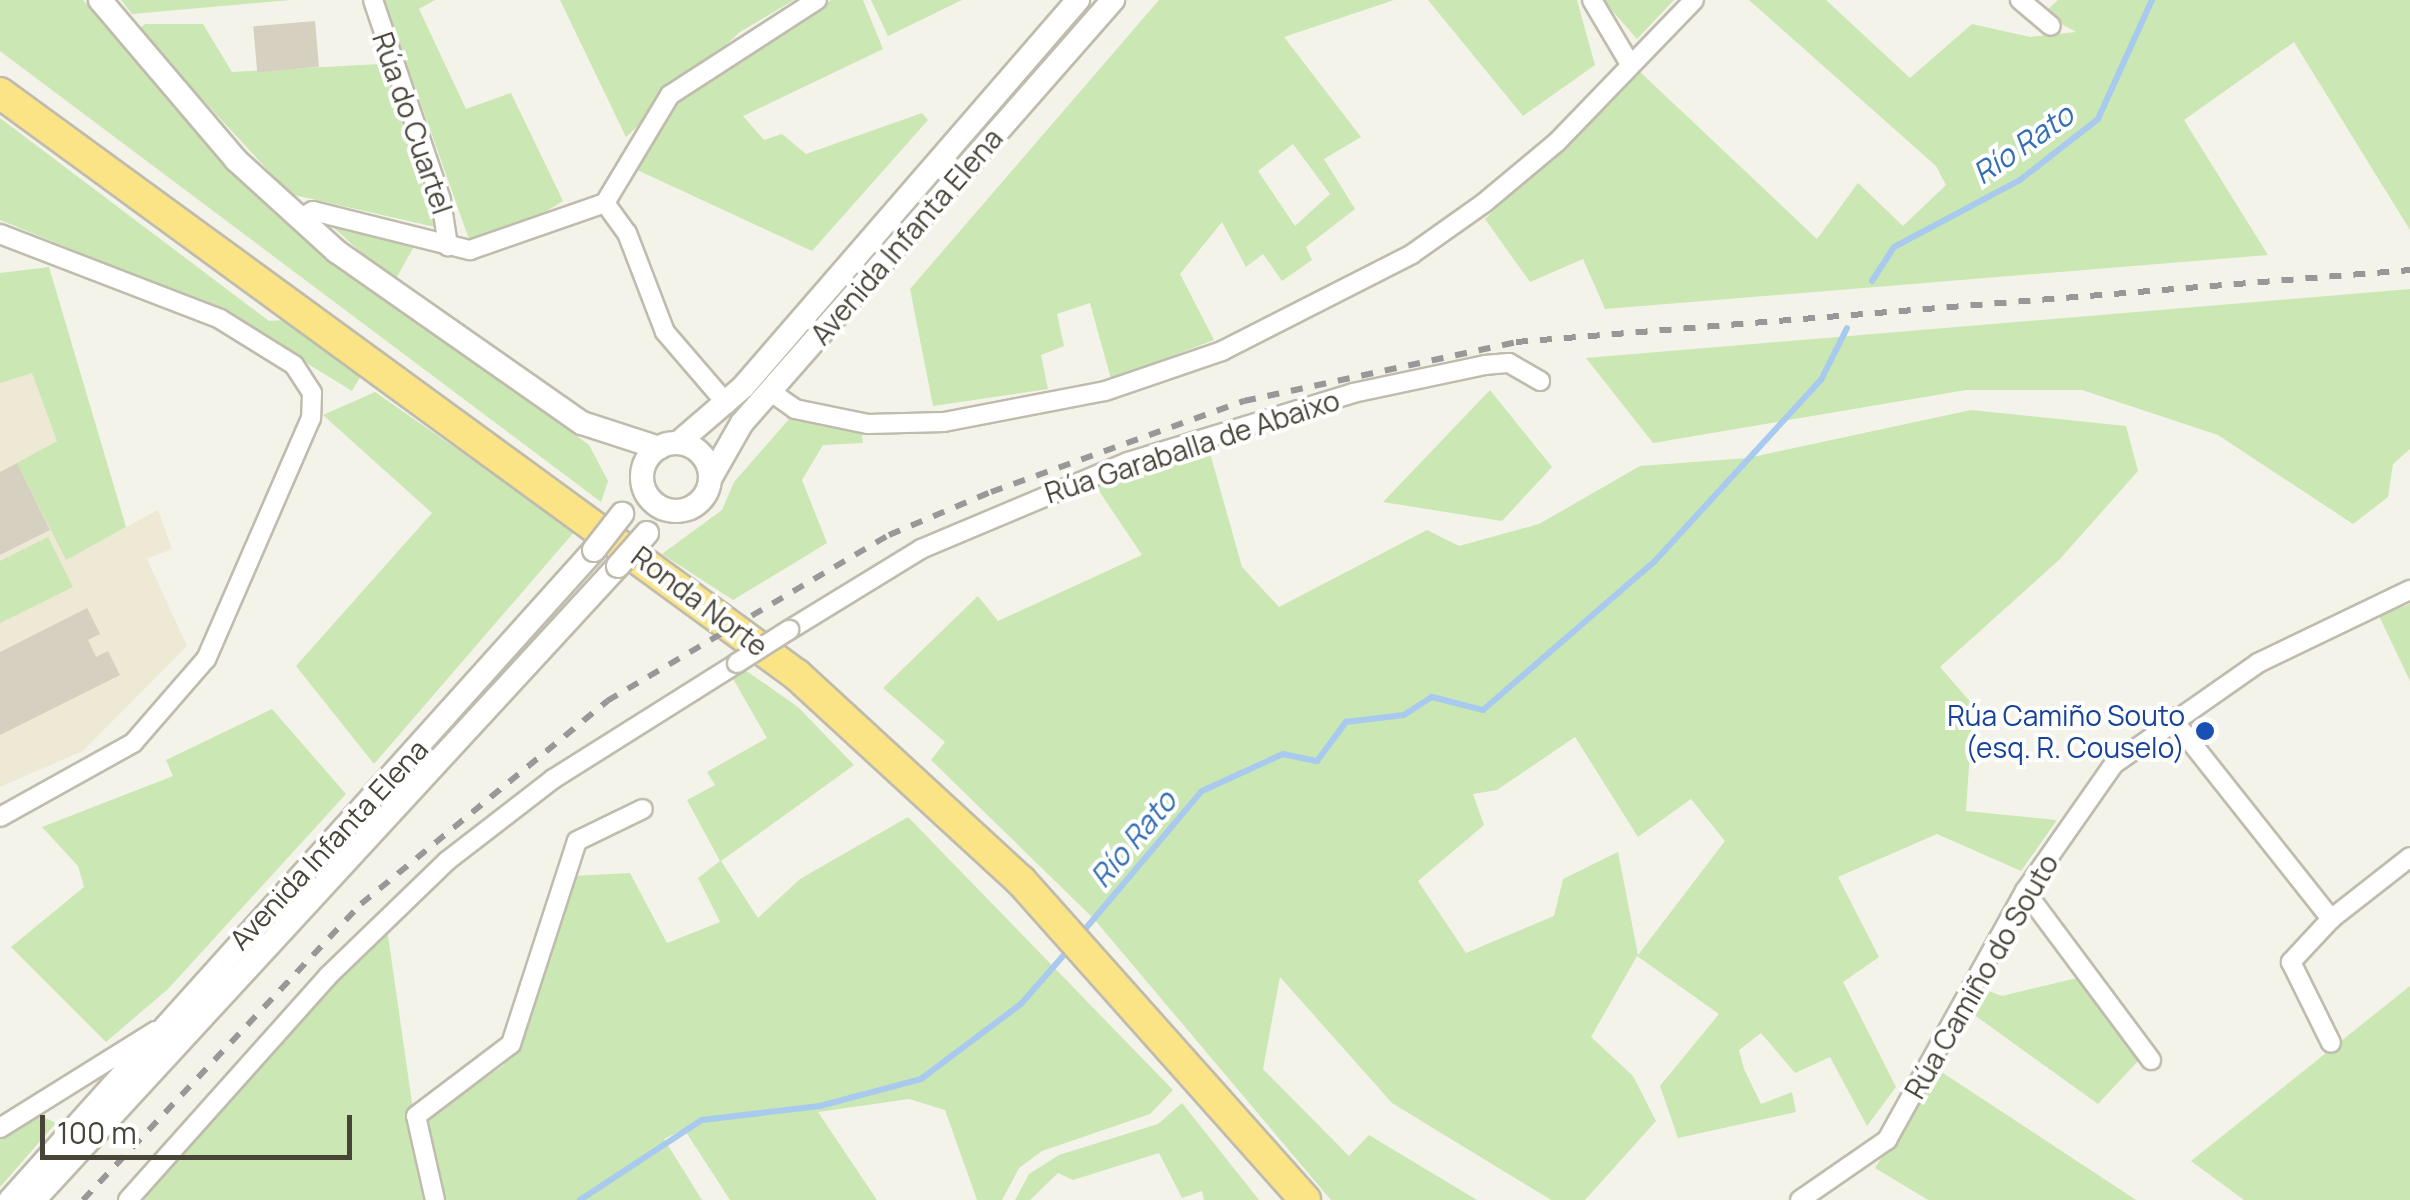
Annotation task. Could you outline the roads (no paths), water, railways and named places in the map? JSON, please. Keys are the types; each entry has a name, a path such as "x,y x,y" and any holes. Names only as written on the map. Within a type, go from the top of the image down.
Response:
{"highway":[{"name":"Ronda Norte","path":"4,92 797,676 1021,881 1305,1200"}],"street":[{"path":"100,0 207,129 299,219 414,311 602,434 641,479 659,507 679,512 702,500 710,479 704,457 668,445 602,434"},
{"name":"Rúa do Cuartel","path":"373,0 441,200 448,246"},
{"path":"299,219 313,210 448,246 498,243 605,203 670,95 817,0"},
{"name":"Avenida Infanta Elena","path":"668,445 727,404 1078,0"},
{"name":"Avenida Infanta Elena","path":"710,479 770,392 1113,0"},
{"path":"1592,0 1630,64"},
{"path":"770,392 795,410 868,424 944,422 1106,390 1222,351 1412,254 1557,142 1694,0"},
{"path":"2020,0 2050,26"},
{"path":"605,203 627,233 666,332 727,404"},
{"path":"0,234 220,320 294,365 312,393 311,418 222,634 170,706 93,770 0,817"},
{"name":"Rúa Garaballa de Abaixo","path":"128,1200 328,976 446,862 568,769 920,549 1128,462 1353,393 1509,363 1540,382"},
{"path":"641,479 668,445"},
{"name":"Avenida Infanta Elena","path":"10,1200 155,1031 594,550 622,514 641,479"},
{"name":"Avenida Infanta Elena","path":"34,1200 647,533 679,512"},
{"name":"Rúa Camiño do Souto","path":"1800,1200 1887,1140 2026,891 2114,764 2171,717 2410,590"},
{"path":"2171,717 2330,919"},
{"path":"435,1200 416,1116 511,1044 577,841 643,809"},
{"path":"2331,1044 2291,962 2330,919 2410,856"},
{"path":"2026,891 2151,1060"},
{"path":"0,1128 155,1031"}],"waterway":[{"name":"Río Rato","path":"1872,281 1894,247 2020,180 2098,119 2152,0"},
{"name":"Río Rato","path":"1081,934 1202,791 1283,754 1317,761 1346,722 1404,715 1432,697 1483,710 1654,562 1821,380 1847,328"},
{"name":"Río Rato","path":"580,1200 702,1120 820,1106 921,1079 1021,1004 1070,948"}],"railway":[{"path":"83,1200 361,904 607,701 889,535 991,492 1244,401 1516,342 2410,270"}],"place":[{"name":"Rúa Camiño Souto (esq. R. Couselo)","path":"2205,731"}]}
